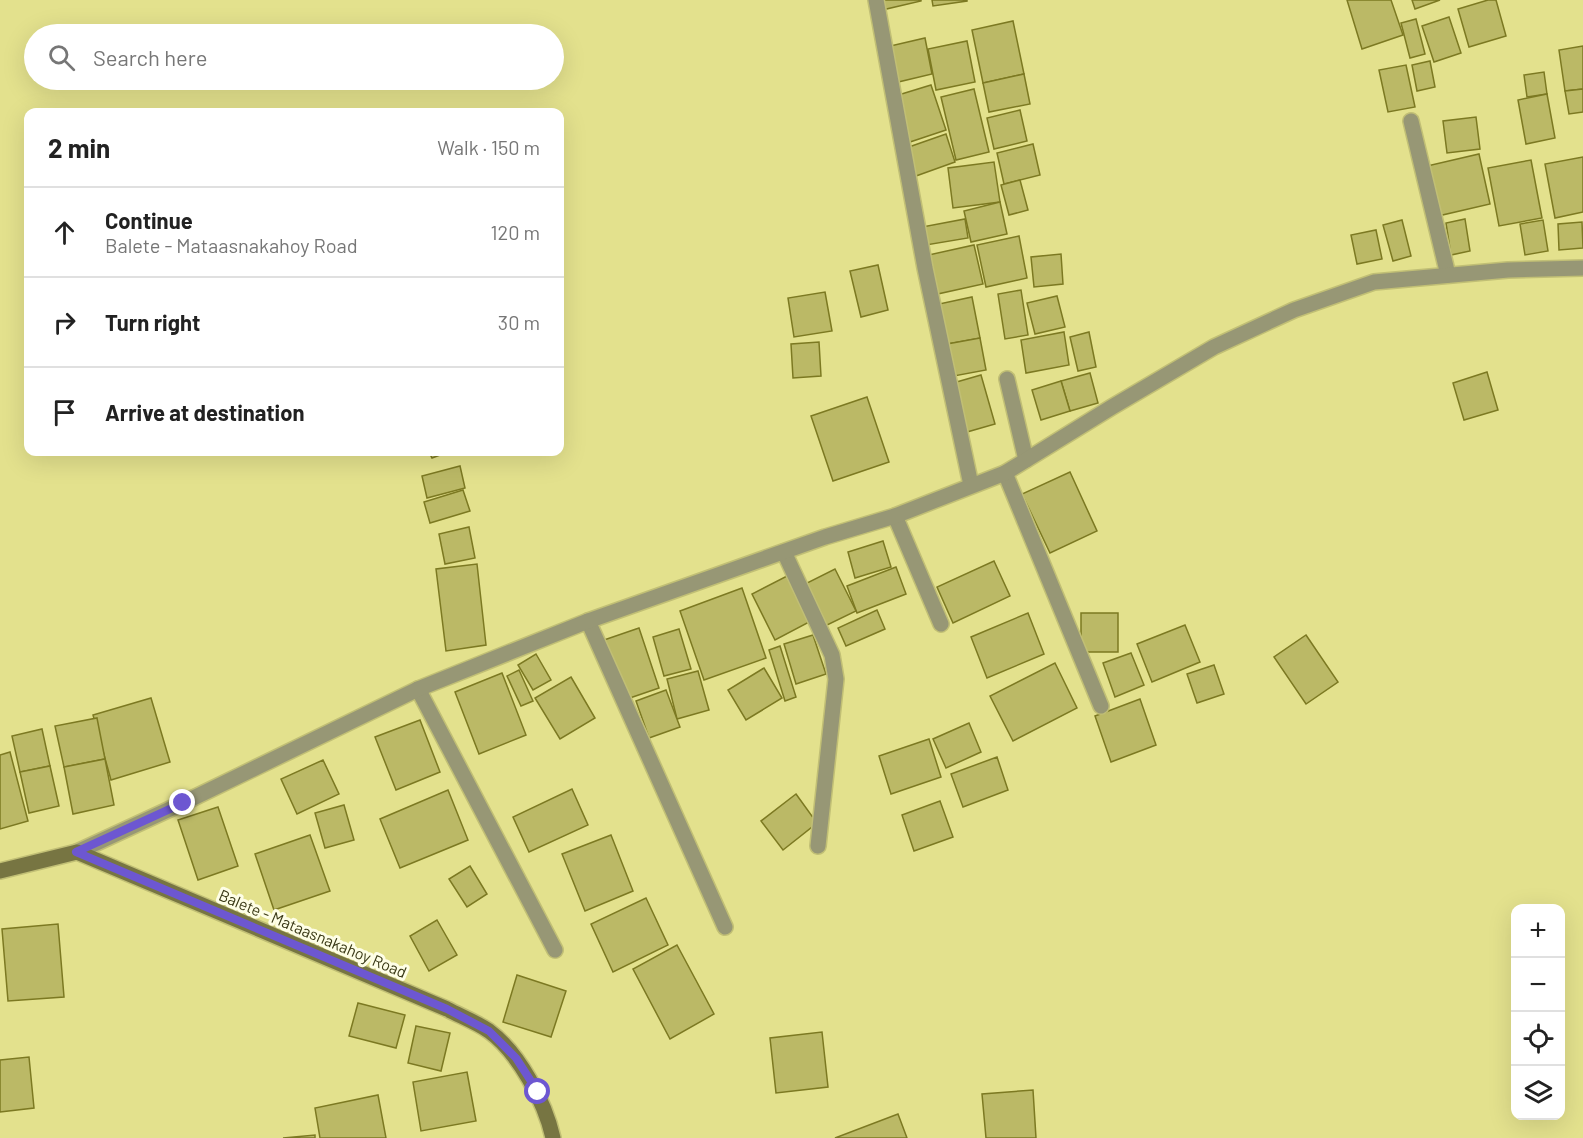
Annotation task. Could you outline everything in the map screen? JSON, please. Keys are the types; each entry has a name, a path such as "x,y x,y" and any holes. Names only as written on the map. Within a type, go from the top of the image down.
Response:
{"main road":[{"path":"0,871 76,852"},
{"name":"Balete - Mataasnakahoy Road","path":"76,852 447,1009 489,1031 516,1058 538,1092 553,1138"}],"street":[{"path":"876,0 925,268 971,485"},
{"path":"1411,121 1448,275"},
{"path":"76,852 183,803 418,689 588,621 784,552 895,516 1005,473 1214,347 1294,310 1374,282 1508,270 1583,268"},
{"path":"1007,379 1026,460"},
{"path":"1005,473 1101,706"},
{"path":"895,516 941,624"},
{"path":"784,552 832,655 836,679 818,846"},
{"path":"588,621 725,927"},
{"path":"418,689 555,950"}],"building":[{"path":"879,0 921,0 921,1 882,10"},
{"path":"932,0 967,0 967,1 933,6"},
{"path":"1347,0 1391,0 1403,35 1362,49"},
{"path":"1412,0 1440,0 1415,9"},
{"path":"1488,0 1496,0 1506,36 1469,47 1458,9"},
{"path":"1449,17 1461,53 1434,62 1422,26"},
{"path":"1416,19 1425,54 1410,58 1401,23"},
{"path":"1013,21 1024,74 983,83 972,30"},
{"path":"925,38 932,74 894,83 886,47"},
{"path":"967,41 975,82 936,90 928,49"},
{"path":"1583,46 1583,89 1565,91 1559,50"},
{"path":"1430,61 1435,87 1417,91 1412,65"},
{"path":"1406,65 1415,107 1388,112 1379,70"},
{"path":"1544,72 1547,94 1527,97 1524,75"},
{"path":"1024,74 1030,104 989,112 983,83"},
{"path":"931,85 946,130 910,142 895,96"},
{"path":"974,89 989,152 956,160 941,97"},
{"path":"1583,89 1583,112 1569,114 1565,91"},
{"path":"1547,94 1555,138 1526,144 1518,100"},
{"path":"1020,110 1027,141 994,149 987,118"},
{"path":"1476,117 1480,149 1447,153 1443,121"},
{"path":"946,134 955,162 916,176 906,148"},
{"path":"1033,144 1040,175 1004,184 997,153"},
{"path":"1479,154 1490,204 1438,216 1427,166"},
{"path":"1583,157 1583,212 1555,218 1545,164"},
{"path":"1531,160 1542,218 1499,226 1488,168"},
{"path":"994,162 1000,202 953,208 948,168"},
{"path":"1020,180 1028,210 1009,215 1001,185"},
{"path":"1000,202 1007,234 971,242 964,211"},
{"path":"965,219 968,238 926,245 922,227"},
{"path":"1465,219 1470,251 1451,255 1446,223"},
{"path":"1402,220 1411,256 1393,261 1383,225"},
{"path":"1543,220 1548,251 1525,255 1520,224"},
{"path":"1582,222 1583,248 1559,250 1558,224"},
{"path":"1376,230 1382,259 1357,264 1351,235"},
{"path":"1019,236 1027,278 986,287 977,245"},
{"path":"974,245 983,284 933,295 924,256"},
{"path":"1061,254 1063,284 1034,287 1031,257"},
{"path":"878,265 888,310 861,317 850,271"},
{"path":"1021,290 1028,335 1005,339 998,294"},
{"path":"825,292 832,331 794,337 788,298"},
{"path":"1057,296 1065,327 1035,334 1027,303"},
{"path":"972,297 980,338 947,344 939,304"},
{"path":"1064,332 1069,365 1026,373 1021,340"},
{"path":"1089,332 1096,367 1078,371 1070,337"},
{"path":"980,338 986,370 954,376 947,344"},
{"path":"819,342 821,376 793,378 791,344"},
{"path":"1487,372 1498,410 1464,420 1453,383"},
{"path":"1090,373 1098,403 1070,411 1061,381"},
{"path":"981,375 995,424 967,432 953,383"},
{"path":"1061,381 1070,411 1041,420 1032,390"},
{"path":"867,397 889,462 833,481 811,416"},
{"path":"460,466 465,488 427,498 422,476"},
{"path":"1070,472 1097,531 1050,553 1022,494"},
{"path":"463,490 470,511 430,523 424,502"},
{"path":"469,527 475,558 445,564 439,534"},
{"path":"883,541 891,567 855,578 848,552"},
{"path":"994,561 1010,596 953,623 937,587"},
{"path":"477,564 486,645 446,651 436,569"},
{"path":"896,567 906,594 857,613 847,586"},
{"path":"835,569 856,611 823,627 803,585"},
{"path":"789,575 813,620 775,640 752,594"},
{"path":"742,588 766,658 704,680 680,611"},
{"path":"877,610 885,629 846,646 838,628"},
{"path":"1028,613 1044,654 987,678 971,637"},
{"path":"1081,613 1118,613 1118,652 1081,652"},
{"path":"1185,625 1200,662 1152,682 1137,644"},
{"path":"639,628 659,688 624,700 604,640"},
{"path":"679,629 691,669 664,676 653,637"},
{"path":"813,635 826,674 796,684 784,644"},
{"path":"1306,635 1338,682 1306,704 1274,657"},
{"path":"780,646 796,697 785,701 769,650"},
{"path":"1131,653 1144,685 1115,697 1103,663"},
{"path":"536,654 551,680 533,690 518,665"},
{"path":"1055,663 1077,708 1013,741 990,696"},
{"path":"1214,665 1224,694 1197,703 1187,674"},
{"path":"764,668 782,698 746,720 728,690"},
{"path":"519,670 533,701 521,706 507,676"},
{"path":"698,671 709,710 677,719 667,679"},
{"path":"502,673 526,735 479,754 455,692"},
{"path":"571,677 595,718 560,739 535,698"},
{"path":"666,690 680,727 649,738 636,701"},
{"path":"151,698 170,762 111,780 93,715"},
{"path":"1140,699 1156,745 1111,762 1095,716"},
{"path":"97,718 105,759 64,767 55,726"},
{"path":"420,720 440,772 396,790 375,737"},
{"path":"969,723 981,752 946,768 933,739"},
{"path":"42,729 50,766 20,772 12,736"},
{"path":"929,739 941,777 891,794 879,756"},
{"path":"10,752 28,821 0,829 0,755"},
{"path":"997,757 1008,790 963,807 951,774"},
{"path":"105,759 114,805 73,814 64,767"},
{"path":"323,760 339,794 297,814 281,779"},
{"path":"50,766 59,806 29,813 20,772"},
{"path":"572,789 588,825 529,852 513,817"},
{"path":"448,790 468,840 400,868 380,819"},
{"path":"796,794 817,823 783,850 761,821"},
{"path":"940,801 953,837 914,851 902,815"},
{"path":"344,805 354,840 325,848 315,813"},
{"path":"218,807 238,866 198,880 178,820"},
{"path":"310,835 330,891 274,910 255,854"},
{"path":"611,835 633,891 585,911 562,854"},
{"path":"470,866 487,894 467,907 449,879"},
{"path":"646,898 668,945 613,972 591,924"},
{"path":"437,920 457,955 429,971 410,936"},
{"path":"58,924 64,997 8,1001 2,929"},
{"path":"677,945 714,1014 670,1039 633,969"},
{"path":"517,975 566,991 551,1037 503,1022"},
{"path":"358,1003 405,1015 396,1048 349,1036"},
{"path":"416,1026 450,1033 441,1071 408,1063"},
{"path":"822,1032 828,1087 776,1093 770,1038"},
{"path":"29,1057 34,1108 0,1112 0,1060"},
{"path":"467,1072 476,1121 421,1131 413,1082"},
{"path":"1033,1090 1036,1138 986,1138 982,1094"},
{"path":"378,1095 386,1138 320,1138 315,1108"},
{"path":"898,1114 907,1138 835,1138"},
{"path":"315,1135 315,1138 283,1138"}],"route":[{"path":"183,803 76,852 447,1009 489,1031 516,1058 538,1092"}]}
